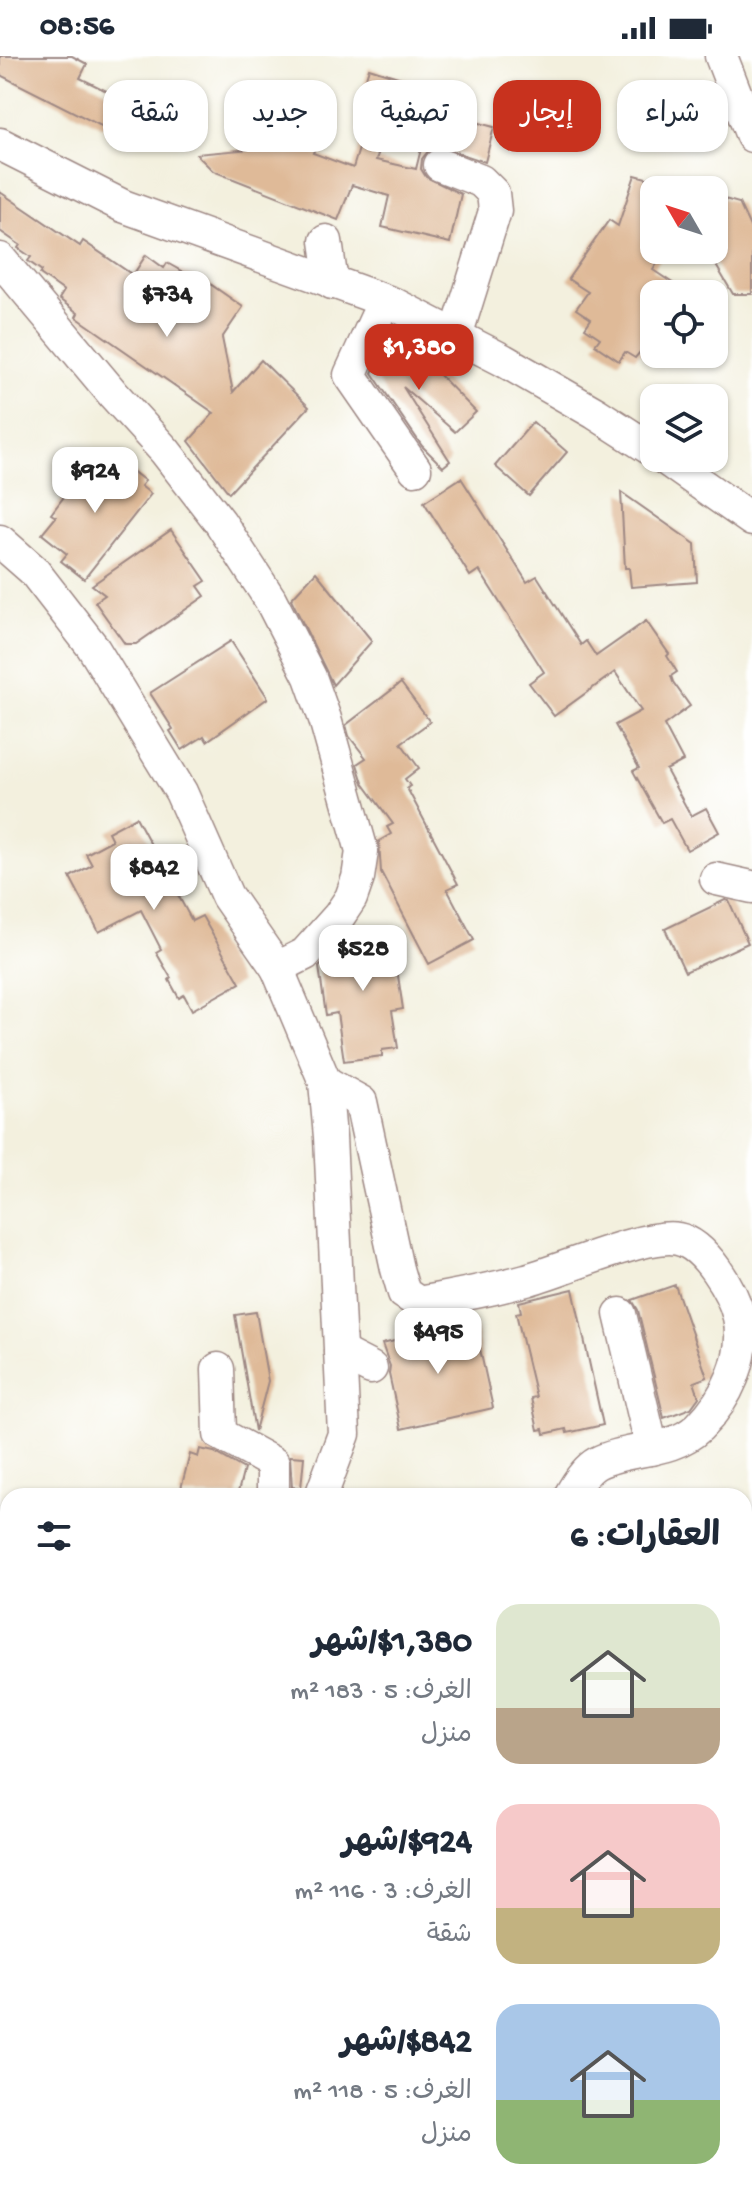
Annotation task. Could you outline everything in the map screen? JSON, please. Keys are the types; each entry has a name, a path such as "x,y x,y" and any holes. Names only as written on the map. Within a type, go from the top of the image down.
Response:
{"street":[{"path":"734,76 752,136"},
{"path":"0,144 123,206 384,301 456,336 595,413 640,442"},
{"path":"440,165 481,181 493,193 495,211 456,336"},
{"path":"326,241 332,283"},
{"path":"0,259 165,451 220,522 270,599 310,677 362,851 355,888 339,916 305,954 277,968"},
{"path":"384,301 350,375 415,469"},
{"path":"684,472 752,520"},
{"path":"0,541 33,570 92,646 181,792 227,896 277,968 325,1082 344,1434 324,1488"},
{"path":"716,879 752,887"},
{"path":"325,1082 361,1102 397,1269 404,1293 419,1303 525,1281 624,1247 662,1239 679,1239 702,1252 717,1269 739,1317 740,1348 734,1374 718,1405 696,1430 670,1444 594,1464 576,1488"},
{"path":"620,1314 652,1449"},
{"path":"340,1352 371,1368"},
{"path":"218,1369 220,1434 273,1463 273,1488"}],"building":[{"path":"0,56 72,56 87,64 80,78 103,89 103,127 0,75"},
{"path":"369,68 407,80 365,80"},
{"path":"477,123 493,127 485,162 456,152 477,152"},
{"path":"313,152 353,168 358,152 379,152 376,160 416,169 420,152 427,152 422,159 421,169 426,177 461,194 450,243 382,227 389,196 352,185 338,220 213,171 196,154"},
{"path":"635,175 640,176 640,264 657,264 653,270 668,280 640,280 640,352 635,358 625,352 619,361 595,345 600,338 585,328 591,319 576,309 588,292 568,279 609,220 618,226"},
{"path":"0,192 80,246 83,241 133,275 146,255 164,268 167,263 201,282 203,279 243,307 222,338 233,392 261,360 309,407 229,493 189,441 214,413 76,317 78,313 59,299 64,291 40,274 42,271 28,261 31,257 18,248 20,245 0,231"},
{"path":"728,200 739,203 752,231 752,294 733,294 728,280 725,280 715,264 728,264"},
{"path":"393,327 476,412 455,432 403,387 450,461 443,467 422,446 372,373"},
{"path":"533,422 567,452 529,496 495,466"},
{"path":"116,463 125,470 127,467 145,481 141,486 151,494 84,579 61,561 67,554 42,534 56,517 51,514 88,465 105,478"},
{"path":"461,478 527,582 537,576 581,645 586,641 596,656 646,621 669,654 667,656 677,672 671,676 673,682 690,706 664,725 683,761 666,770 691,816 706,808 719,832 687,850 670,819 662,823 633,771 639,768 615,725 641,711 615,672 554,716 529,683 544,672 479,570 470,576 424,502"},
{"path":"621,492 695,544 697,582 631,587 629,568 625,568"},
{"path":"171,530 206,581 198,586 205,596 136,644 125,644 95,602 105,595 92,585"},
{"path":"316,572 372,641 333,685 291,599"},
{"path":"231,641 268,698 207,741 204,736 182,750 170,731 173,729 150,693"},
{"path":"401,683 430,722 401,743 419,768 405,779 410,786 407,788 458,884 447,889 474,940 429,964 381,872 379,841 391,834 387,827 393,824 363,783 357,764 366,758 349,736 346,725"},
{"path":"136,817 192,921 202,916 240,983 192,1010 184,995 179,998 169,980 171,978 156,952 161,949 141,910 99,932 70,877 92,865 86,854 112,840 108,832"},
{"path":"725,900 729,901 748,943 685,972 665,929"},
{"path":"391,929 403,1009 392,1011 398,1048 382,1050 382,1056 344,1061 337,1013 326,1015 319,967 327,958 334,957 333,951 347,936"},
{"path":"675,1285 707,1377 694,1382 699,1397 691,1408 664,1418 638,1310 632,1300"},
{"path":"573,1289 603,1425 567,1433 566,1429 544,1434 543,1429 538,1430 531,1398 536,1397 516,1313 521,1312 519,1302"},
{"path":"256,1312 268,1381 255,1431 235,1315"},
{"path":"474,1322 493,1408 401,1429 390,1366 382,1344"},
{"path":"200,1449 214,1452 244,1469 239,1488 181,1488 190,1454 198,1457"},
{"path":"290,1456 304,1457 301,1488 292,1487"}]}
